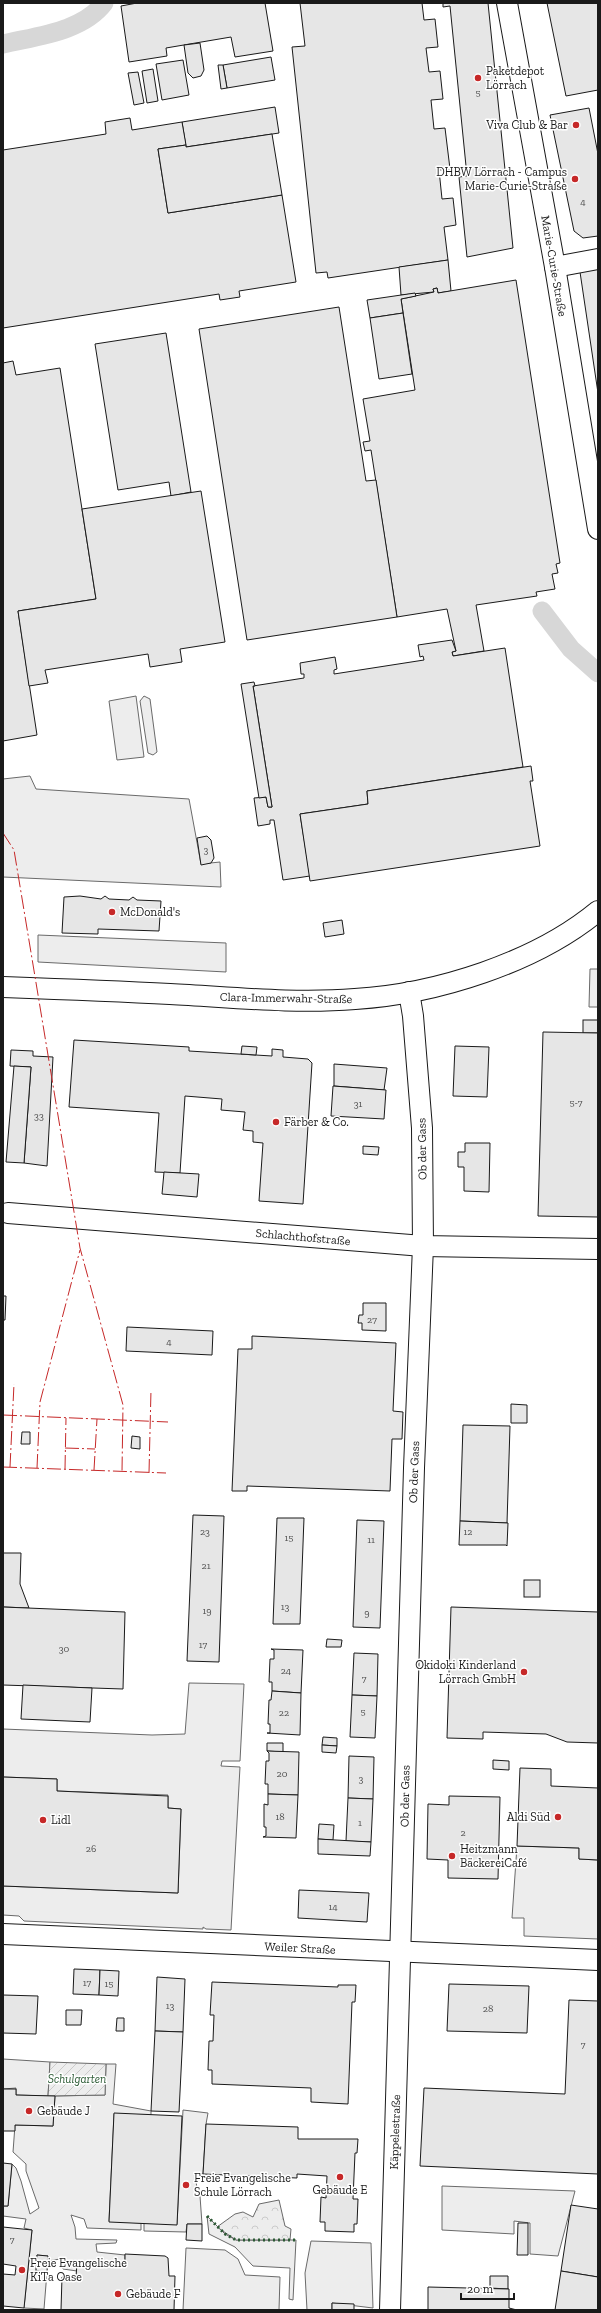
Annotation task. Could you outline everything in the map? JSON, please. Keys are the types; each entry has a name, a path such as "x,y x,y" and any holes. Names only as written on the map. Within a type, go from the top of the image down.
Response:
{"street":[{"name":"Marie-Curie-Straße","path":"507,3 554,267 598,529"},
{"path":"554,267 598,259"},
{"name":"Clara-Immerwahr-Straße","path":"3,987 300,1000 355,1000 409,992 478,973 528,955 564,936 598,911"},
{"name":"Ob der Gass","path":"402,1953 414,1468 423,1246 422,1128 413,1016 409,992"},
{"name":"Schlachthofstraße","path":"8,1213 423,1246 598,1248"},
{"name":"Weiler Straße","path":"3,1934 402,1953 598,1960"},
{"name":"Käppelestraße","path":"390,2310 402,1953"}],"shaded area":[{"path":"136,696 144,757 117,760 109,701"},
{"path":"144,696 150,699 157,752 153,755 148,753 140,701"},
{"path":"30,776 36,789 189,799 201,864 220,862 221,887 3,877 3,779"},
{"path":"38,935 226,943 226,972 38,962"},
{"path":"590,969 598,969 598,1007 589,1007"},
{"path":"189,1683 244,1684 240,1761 222,1761 221,1766 240,1767 231,1930 206,1929 203,1927 203,1929 24,1921 19,1916 3,1915 3,1886 178,1893 181,1809 168,1808 168,1795 57,1791 57,1779 3,1777 3,1729 152,1735 185,1734"},
{"path":"517,1846 579,1848 579,1859 598,1860 598,1939 524,1936 524,1918 512,1918"},
{"path":"3,2059 50,2062 48,2096 16,2095 16,2088 3,2089"},
{"path":"106,2064 116,2064 113,2104 151,2111 151,2115 114,2114 109,2221 141,2223 141,2230 87,2228 84,2219 71,2215 75,2227 76,2239 117,2240 116,2243 96,2244 97,2252 125,2255 125,2265 77,2263 77,2271 63,2269 60,2259 48,2261 48,2256 37,2255 36,2271 47,2272 44,2309 24,2308 32,2230 24,2228 26,2219 3,2216 3,2206 8,2206 12,2164 16,2168 21,2181 30,2214 39,2208 26,2171 26,2164 13,2152 15,2125 53,2126 55,2096 105,2095"},
{"path":"183,2110 208,2113 203,2174 195,2173 197,2189 200,2196 202,2224 187,2224 186,2232 144,2231 144,2223 177,2224"},
{"path":"442,2186 575,2191 558,2256 530,2254 530,2223 514,2221 514,2234 442,2230"},
{"path":"207,2216 225,2234 236,2240 296,2240 293,2300 289,2299 290,2268 253,2266 235,2247 209,2234"},
{"path":"311,2241 371,2243 373,2308 332,2303 332,2310 307,2310 305,2273"},
{"path":"186,2248 225,2250 238,2259 245,2275 280,2277 279,2310 183,2310"}],"green space":[{"name":"Schulgarten","path":"50,2062 106,2064 105,2095 48,2096"},
{"path":"279,2200 285,2226 291,2229 290,2240 236,2240 217,2227 235,2214 243,2212 253,2217 259,2204"}],"building":[{"path":"137,3 265,3 273,51 235,57 231,37 166,48 167,56 129,62 121,6"},
{"path":"300,3 422,3 424,20 435,19 438,47 426,48 429,72 440,71 443,99 431,100 434,129 445,128 450,169 439,170 442,199 453,198 456,225 444,227 448,260 328,278 327,272 316,273 292,47 305,46"},
{"path":"443,3 488,3 513,248 467,257 459,177 467,176 450,6 443,7"},
{"path":"547,3 598,3 598,90 566,96"},
{"path":"200,43 204,70 201,76 193,78 188,73 184,45"},
{"path":"271,57 275,80 227,88 223,65"},
{"path":"183,60 189,95 162,100 156,64"},
{"path":"218,65 223,65 227,88 221,89"},
{"path":"153,69 158,101 147,103 142,71"},
{"path":"138,72 144,103 134,105 128,73"},
{"path":"275,107 279,133 186,147 182,122"},
{"name":"DHBW Lörrach - Campus Marie-Curie-Straße","path":"589,108 598,154 598,236 583,238 574,231 550,115"},
{"path":"130,118 132,130 182,122 186,145 158,149 168,213 282,195 296,282 239,291 240,297 220,300 219,294 3,328 3,150 106,134 105,122"},
{"path":"272,134 282,195 168,213 158,149 186,145 186,147"},
{"path":"448,260 451,291 438,293 437,288 433,289 434,292 401,295 399,267"},
{"path":"598,269 598,393 580,272"},
{"path":"516,280 560,563 556,564 558,573 552,574 555,589 536,592 537,596 476,605 484,651 453,656 452,652 456,651 447,609 397,617 371,450 365,451 363,442 370,441 363,399 415,390 401,299 434,292 433,289 437,288 438,293"},
{"path":"415,293 416,296 401,299 403,313 370,318 367,300"},
{"path":"339,307 366,481 376,480 397,617 247,640 199,329"},
{"path":"403,313 412,374 379,379 370,318"},
{"path":"166,333 191,492 171,496 169,482 118,490 95,344"},
{"path":"13,361 16,375 60,368 96,599 18,611 37,735 3,741 3,363"},
{"path":"201,491 225,642 180,649 182,662 150,667 148,654 45,670 48,683 29,686 18,611 96,599 82,509"},
{"path":"452,640 456,651 452,652 453,656 505,648 523,767 367,791 368,804 300,814 310,876 283,880 274,820 270,820 270,824 258,826 254,798 266,797 268,807 272,807 253,686 304,678 304,674 301,674 300,663 335,657 337,669 334,670 334,674 424,660 423,656 420,657 418,645"},
{"path":"254,682 255,686 253,686 272,807 268,807 266,797 259,798 241,684"},
{"path":"531,766 533,781 530,781 540,846 310,881 300,814 368,804 367,791"},
{"path":"207,836 211,840 214,858 211,863 201,865 197,838"},
{"name":"McDonald's","path":"80,896 101,899 105,896 109,899 129,900 133,897 137,900 161,901 159,931 98,929 98,934 62,933 64,897"},
{"path":"342,920 344,934 325,937 323,923"},
{"path":"583,1020 598,1020 598,1033 583,1033"},
{"path":"543,1032 598,1033 598,1217 538,1216"},
{"name":"Färber & Co.","path":"74,1040 189,1047 189,1051 272,1056 272,1049 283,1050 283,1057 308,1059 312,1063 303,1204 259,1201 263,1143 253,1142 253,1131 243,1130 245,1112 221,1110 222,1099 185,1096 180,1173 155,1172 159,1113 69,1107"},
{"path":"242,1046 257,1047 256,1055 241,1054"},
{"path":"455,1046 489,1047 487,1097 453,1096"},
{"path":"11,1050 33,1051 33,1056 53,1057 47,1166 24,1163 31,1067 10,1066"},
{"path":"334,1064 387,1068 384,1090 334,1086"},
{"path":"14,1066 31,1067 24,1163 6,1162"},
{"path":"333,1086 386,1090 384,1119 331,1116"},
{"path":"465,1143 490,1143 489,1192 464,1191 464,1167 458,1167 458,1152 465,1152"},
{"path":"363,1146 379,1147 378,1155 363,1154"},
{"path":"164,1172 199,1174 197,1197 162,1194"},
{"path":"3,1296 6,1296 5,1320 3,1320"},
{"path":"363,1303 386,1303 386,1331 362,1330 362,1323 358,1323 359,1315 363,1315"},
{"path":"127,1327 213,1331 212,1355 126,1351"},
{"path":"252,1336 396,1343 393,1411 403,1412 402,1439 392,1439 390,1491 247,1486 247,1491 232,1491 238,1349 252,1349"},
{"path":"511,1404 527,1405 527,1423 511,1423"},
{"path":"463,1425 510,1426 507,1523 460,1521"},
{"path":"22,1432 30,1432 30,1444 21,1444"},
{"path":"132,1436 140,1437 140,1449 131,1448"},
{"path":"193,1515 224,1516 219,1662 187,1661"},
{"path":"277,1518 304,1518 300,1624 273,1624"},
{"path":"357,1520 384,1521 380,1628 353,1627"},
{"path":"460,1521 508,1523 507,1546 459,1545"},
{"path":"3,1553 21,1553 20,1584 29,1608 3,1607"},
{"path":"524,1580 540,1580 540,1597 524,1597"},
{"path":"3,1607 125,1612 123,1689 3,1685"},
{"name":"Okidoki Kinderland Lörrach GmbH","path":"451,1607 598,1612 598,1743 567,1742 546,1734 483,1732 483,1739 447,1738"},
{"path":"327,1639 342,1640 341,1647 326,1647"},
{"path":"271,1649 303,1650 301,1693 272,1691 272,1682 269,1682 270,1659 274,1659 274,1650"},
{"path":"354,1653 378,1654 377,1696 352,1695"},
{"path":"23,1685 92,1688 90,1722 21,1719"},
{"path":"272,1691 301,1693 300,1735 267,1733 270,1733 270,1724 268,1724 269,1700 271,1700"},
{"path":"352,1695 377,1696 375,1738 350,1737"},
{"path":"323,1737 337,1738 337,1746 322,1745"},
{"path":"267,1743 283,1743 283,1752 267,1751"},
{"path":"322,1745 337,1746 336,1753 322,1752"},
{"path":"267,1751 299,1752 298,1795 268,1794 268,1784 265,1784 266,1761 269,1761 269,1753"},
{"path":"349,1756 374,1757 373,1799 348,1798"},
{"path":"493,1760 509,1761 509,1770 493,1769"},
{"name":"Aldi Süd","path":"520,1768 551,1769 551,1786 598,1788 598,1860 579,1859 579,1848 517,1846"},
{"path":"3,1777 57,1779 57,1791 168,1796 168,1808 181,1809 178,1893 3,1886"},
{"path":"268,1794 298,1795 296,1838 263,1837 266,1836 266,1827 264,1827 264,1804 268,1805"},
{"path":"449,1796 500,1797 498,1879 448,1878 448,1860 427,1859 428,1804 449,1805"},
{"path":"348,1798 373,1799 371,1842 346,1841"},
{"path":"319,1824 334,1825 333,1840 318,1839"},
{"path":"318,1839 371,1842 370,1856 318,1854"},
{"path":"299,1890 369,1893 367,1922 298,1918"},
{"path":"74,1969 100,1970 99,1995 73,1994"},
{"path":"100,1970 119,1971 118,1996 99,1995"},
{"path":"157,1977 185,1979 183,2032 155,2031"},
{"path":"212,1982 338,1987 338,1985 356,1985 355,2002 352,2002 348,2104 311,2102 311,2088 212,2084 212,2070 208,2070 209,2041 213,2041 214,2015 210,2015"},
{"path":"449,1984 529,1986 527,2033 447,2031"},
{"path":"3,1995 38,1996 36,2034 3,2033"},
{"path":"569,2000 598,2001 598,2174 420,2166 424,2088 565,2094"},
{"path":"66,2010 82,2010 81,2025 66,2025"},
{"path":"117,2018 124,2018 124,2031 116,2031"},
{"path":"155,2031 183,2032 179,2112 151,2111"},
{"name":"Gebäude J","path":"3,2089 16,2089 16,2095 55,2096 53,2126 15,2125 15,2131 3,2131"},
{"path":"114,2113 182,2116 177,2225 109,2222"},
{"name":"Gebäude E","path":"206,2124 298,2127 298,2139 358,2139 357,2153 355,2153 353,2199 358,2199 357,2224 354,2224 354,2232 325,2231 325,2222 320,2222 321,2197 326,2198 327,2176 297,2174 297,2178 203,2174"},
{"path":"3,2163 12,2164 8,2206 3,2206"},
{"path":"571,2205 598,2209 598,2277 561,2271"},
{"path":"518,2223 528,2223 528,2255 517,2255"},
{"path":"187,2224 202,2224 202,2241 186,2240"},
{"name":"Freie Evangelische KiTa Oase","path":"3,2227 32,2230 24,2308 3,2306 3,2274 15,2275 16,2266 3,2264"},
{"name":"Gebäude F","path":"125,2254 165,2256 168,2258 169,2276 175,2276 174,2310 61,2310 62,2277 76,2277 77,2263 125,2265"},
{"path":"37,2255 48,2256 47,2272 36,2271"},
{"path":"561,2271 598,2277 598,2310 555,2310"},
{"path":"490,2276 508,2276 508,2289 490,2288"},
{"path":"428,2287 509,2289 509,2308 517,2310 428,2310"},
{"path":"332,2303 354,2304 354,2310 332,2310"}],"waterway":[{"path":"3,44 44,35 71,27 84,21 95,13 104,3"},
{"path":"542,611 571,649 598,673"}],"hedge":[{"path":"207,2216 225,2234 236,2240 296,2240"}],"power":[{"path":"3,833 14,850 80,1248 123,1405 122,1472"},
{"path":"37,1468 40,1402 80,1250"},
{"path":"10,1467 14,1384"},
{"path":"149,1473 151,1390"},
{"path":"3,1415 168,1422"},
{"path":"65,1469 66,1418"},
{"path":"94,1470 97,1419"},
{"path":"65,1448 95,1449"},
{"path":"3,1467 166,1473"}],"place":[{"name":"Paketdepot Lörrach","path":"478,78"},
{"name":"Viva Club & Bar","path":"576,125"},
{"name":"DHBW Lörrach - Campus Marie-Curie-Straße","path":"575,179"},
{"name":"McDonald's","path":"112,912"},
{"name":"Färber & Co.","path":"276,1122"},
{"name":"Okidoki Kinderland Lörrach GmbH","path":"524,1672"},
{"name":"Aldi Süd","path":"558,1817"},
{"name":"Lidl","path":"43,1820"},
{"name":"Heitzmann BäckereiCafé","path":"452,1856"},
{"name":"Gebäude J","path":"29,2111"},
{"name":"Gebäude E","path":"340,2177"},
{"name":"Freie Evangelische Schule Lörrach","path":"186,2185"},
{"name":"Freie Evangelische KiTa Oase","path":"22,2270"},
{"name":"Gebäude F","path":"118,2294"}]}
